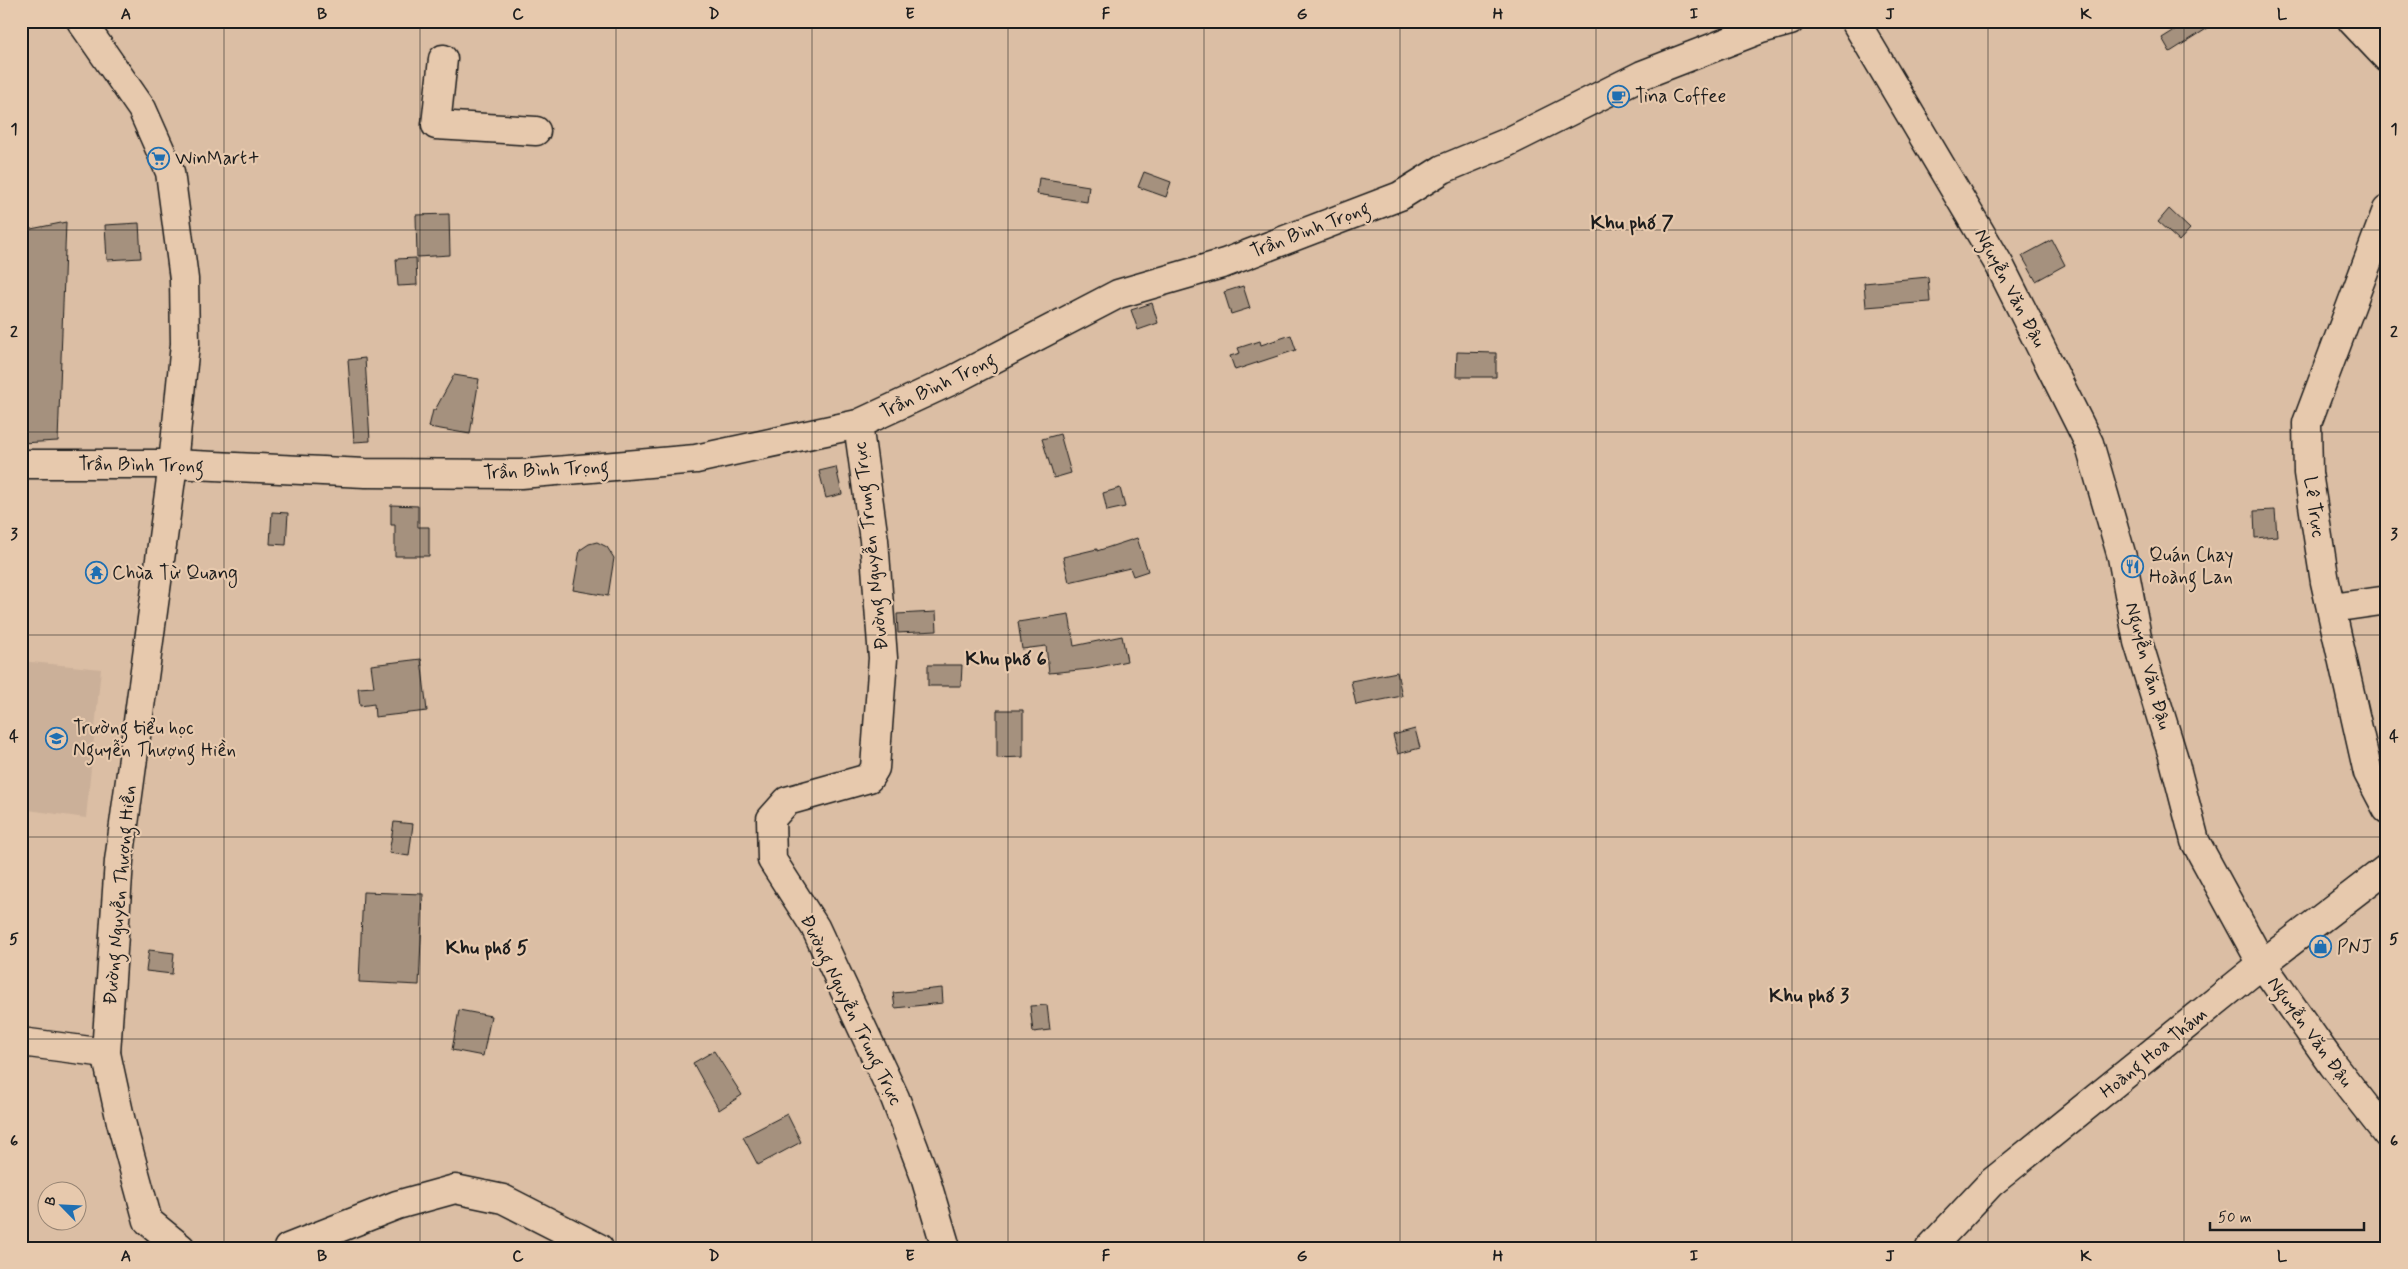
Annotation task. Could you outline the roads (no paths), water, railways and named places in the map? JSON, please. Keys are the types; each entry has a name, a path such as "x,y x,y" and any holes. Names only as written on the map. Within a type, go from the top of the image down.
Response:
{"street":[{"name":"Đường Nguyễn Thượng Hiền","path":"81,21 142,109 170,172 184,279 185,344 173,464 119,861 106,1053 121,1122 148,1221 181,1248"},
{"name":"Trần Bình Trọng","path":"21,464 173,464 365,473 521,474 696,458 858,424 955,379 1118,294 1225,263 1400,196 1443,169 1506,143 1642,75 1762,25 1790,21"},
{"name":"Nguyễn Văn Đậu","path":"1855,21 2000,266 2088,443 2122,556 2138,642 2173,756 2195,841 2262,964 2333,1065 2387,1134"},
{"path":"2352,21 2387,58"},
{"path":"443,59 436,125 536,131"},
{"name":"Lê Trực","path":"2387,210 2307,423 2308,473 2325,582 2368,773 2387,809"},
{"name":"Đường Nguyễn Trung Trực","path":"858,424 874,540 883,658 875,768 868,778 787,801 771,819 772,860 815,927 896,1098 925,1177 946,1248"},
{"path":"2332,608 2380,601"},
{"name":"Hoàng Hoa Thám","path":"1930,1248 1991,1183 2262,964 2387,868"},
{"path":"21,1042 106,1053"},
{"path":"288,1248 397,1205 455,1189 503,1199 599,1248"}],"place":[{"name":"Tina Coffee","path":"1619,96"},
{"name":"WinMart+","path":"159,158"},
{"name":"Quán Chay Hoàng Lan","path":"2133,566"},
{"name":"Chùa Từ Quang","path":"96,573"},
{"name":"Trường tiểu học Nguyễn Thượng Hiền","path":"57,739"},
{"name":"PNJ","path":"2321,947"}],"district":[{"name":"Khu phố 7","path":"1632,223"},
{"name":"Khu phố 6","path":"1006,659"},
{"name":"Khu phố 5","path":"487,948"},
{"name":"Khu phố 3","path":"1809,996"}]}
